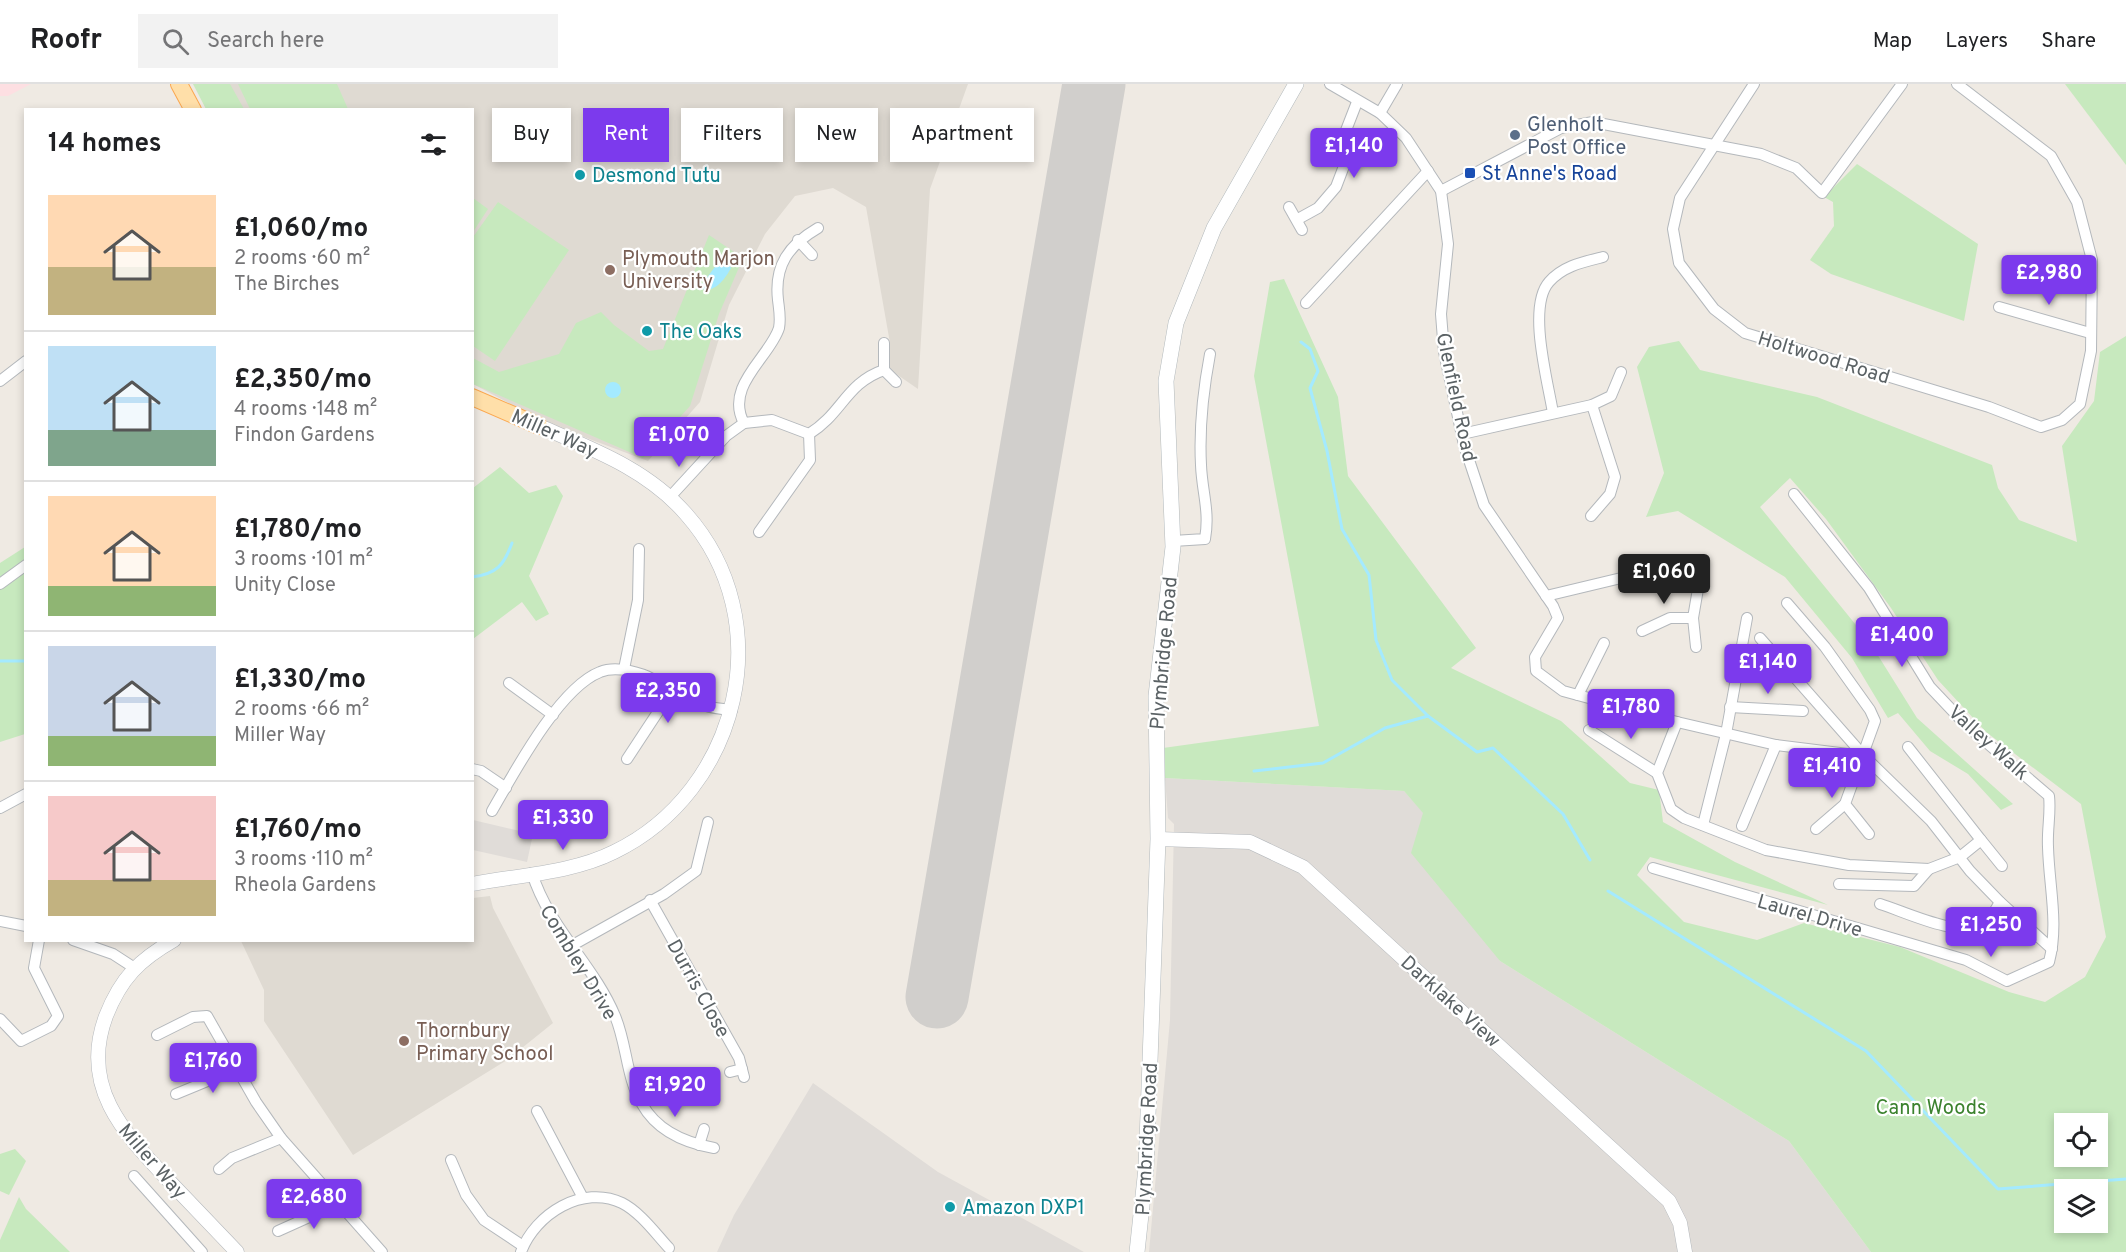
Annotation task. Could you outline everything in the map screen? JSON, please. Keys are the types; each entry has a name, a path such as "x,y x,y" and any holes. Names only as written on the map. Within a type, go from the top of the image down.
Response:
{"main road":[{"path":"179,84 192,108"},
{"name":"Plymbridge Road","path":"1137,1252 1147,1160 1158,839 1156,696 1173,541 1166,381 1176,323 1214,228 1296,84"},
{"name":"Miller Way","path":"474,398 539,426"}],"street":[{"name":"Glenfield Road","path":"1330,84 1357,102 1380,113 1406,138 1441,191 1448,244 1441,314 1444,352 1462,434 1484,505 1546,596 1558,618 1535,657 1536,671 1549,683 1578,695"},
{"path":"1380,113 1397,84"},
{"name":"Holtwood Road","path":"1754,84 1680,198 1673,229 1679,263 1714,309 1745,333 1989,407 2042,427 2062,420 2080,404 2091,351 2090,333"},
{"path":"1441,191 1561,128 1593,122 1761,154 1796,168 1822,193 1902,84"},
{"path":"1957,84 2051,156 2077,202 2092,260 2090,333 1999,307"},
{"path":"1298,219 1318,207 1336,187 1344,166 1342,138 1357,102"},
{"path":"1306,303 1428,171"},
{"path":"1289,207 1298,219 1302,230"},
{"path":"744,423 739,413 739,401 752,370 779,327 776,284 778,271 784,258 798,240 818,228"},
{"path":"798,240 812,255"},
{"path":"1553,413 1540,332 1540,298 1549,282 1570,266 1603,257"},
{"path":"884,344 884,370 896,382"},
{"path":"1173,541 1205,539 1209,518 1201,467 1201,402 1210,354"},
{"path":"0,381 24,363"},
{"path":"809,434 831,418 860,381 884,370"},
{"path":"1462,434 1592,405 1611,396 1621,372"},
{"path":"1591,516 1610,494 1615,477 1592,405"},
{"path":"670,497 726,436 744,423 772,420 809,434"},
{"name":"Miller Way","path":"474,884 597,859 643,836 665,819 695,786 706,769 726,729 738,678 739,651 733,601 713,552 687,514 670,497 631,468 539,426"},
{"path":"759,532 767,513 810,460 809,434"},
{"name":"Valley Walk","path":"1794,494 1869,588 1930,687 1966,725 2049,796 2051,816 2047,837 2053,902 2052,949"},
{"path":"624,669 638,600 639,549"},
{"path":"0,584 24,566"},
{"path":"1546,596 1663,568 1699,583 1693,618 1696,647"},
{"path":"1787,603 1825,647 1870,710 1875,721 1845,804 1816,829"},
{"path":"1642,631 1670,618 1693,618"},
{"path":"1702,825 1726,734 1747,618"},
{"path":"1760,638 1863,756 1931,821 2000,902 2052,949"},
{"path":"1604,643 1578,695 1677,722 1776,745 1863,756"},
{"path":"492,812 552,716 580,683 602,671 624,669 648,676 671,692 708,706 732,710"},
{"path":"509,683 552,716"},
{"path":"627,759 671,692"},
{"path":"1730,707 1803,711"},
{"path":"1657,773 1677,722"},
{"path":"1589,730 1657,773 1671,809 1684,818 1766,850 1849,865 1929,869 1960,857 1981,840"},
{"path":"1742,826 1776,745"},
{"path":"1908,747 2002,866"},
{"path":"474,769 481,771 506,788"},
{"path":"0,808 24,795"},
{"path":"1845,804 1869,834"},
{"path":"571,946 696,871 708,822"},
{"name":"Darklake View","path":"1158,839 1250,842 1303,867 1669,1201 1680,1223 1685,1252"},
{"name":"Laurel Drive","path":"1653,868 1966,960 2007,981 2049,962 2052,949"},
{"path":"1839,884 1914,886 1929,869"},
{"name":"Combley Drive","path":"532,873 539,895 616,1017 628,1067 642,1105 676,1138 714,1148"},
{"name":"Durris Close","path":"650,900 739,1058 743,1073 730,1072"},
{"path":"1880,904 1958,930 1980,925 1991,917 2000,902"},
{"path":"0,921 24,926"},
{"path":"0,1019 21,1041 51,1026 58,1016 34,968 39,942"},
{"path":"79,942 113,954 133,967"},
{"name":"Miller Way","path":"171,942 133,967 112,1001 98,1051 100,1083 109,1106 132,1142 237,1252"},
{"path":"158,1035 193,1017 207,1016 256,1102 281,1138 382,1252"},
{"path":"176,1094 238,1068"},
{"path":"537,1111 583,1198"},
{"path":"699,1145 704,1130"},
{"path":"219,1169 232,1158 281,1138"},
{"path":"451,1160 466,1195 484,1220 522,1249 533,1228 568,1203 583,1198 604,1197 625,1205 671,1248"},
{"path":"134,1176 202,1252"},
{"path":"279,1231 338,1204"}],"shaded area":[{"path":"0,84 31,84 8,96 0,96"},
{"name":"Plymouth Marjon University","path":"195,84 968,84 959,108 890,108 890,162 940,162 930,189 918,389 889,369 890,343 866,207 833,188 795,196 765,234 729,305 700,402 648,461 544,422 474,385 474,108 206,108"},
{"path":"1165,778 1404,791 1423,812 1500,961 1789,1141 1871,1252 1149,1252 1170,1020 1174,824 1168,818"},
{"path":"474,820 533,834 527,862 474,850"},
{"name":"Thornbury Primary School","path":"490,896 493,908 553,1023 507,1060 353,1155 264,1021 264,990 241,942 474,942 474,898"},
{"path":"813,1083 938,1172 1084,1252 717,1252 734,1215"}],"green space":[{"path":"193,84 230,84 243,108 205,108"},
{"path":"238,84 337,84 348,108 250,108"},
{"path":"2065,84 2126,84 2126,165"},
{"path":"1857,164 1978,244 1964,321 1831,274 1810,260 1834,226 1833,202 1824,197"},
{"path":"474,199 488,209 474,230"},
{"path":"498,202 569,250 495,361 474,347 474,236"},
{"path":"709,235 743,258 719,314 690,406 643,458 474,384 474,359 499,372 559,354 576,323 601,312 614,325 649,351 663,349"},
{"name":"Cann Woods","path":"1284,279 1338,397 1348,476 1476,648 1451,668 1561,721 1630,783 1659,790 1663,822 1735,862 1828,905 1650,857 1637,875 1684,922 1757,940 1804,923 1900,947 2009,992 2045,1002 2085,977 2106,937 2081,804 1986,732 1938,680 1891,608 1826,519 1790,478 1760,507 1869,641 1917,718 2013,804 2001,810 1968,774 1930,751 1898,713 1888,718 1852,658 1785,577 1678,511 1646,517 1664,473 1637,367 1649,347 1679,341 1700,370 1817,397 1992,465 1998,488 2019,520 2077,542 2062,446 2094,401 2100,352 2126,336 2126,1252 1871,1252 1789,1141 1500,961 1411,853 1423,813 1404,791 1165,778 1163,748 1319,726 1254,376 1270,282"},
{"path":"500,467 529,493 556,485 563,496 529,576 549,614 536,621 522,602 474,638 474,487"},
{"path":"24,548 24,734 0,742 0,563"},
{"path":"15,1149 26,1161 9,1195 0,1191 0,1154"},
{"path":"19,1197 26,1209 70,1252 0,1252 0,1240"}],"water":[{"path":"724,255 731,268 726,277 714,288 704,290 699,288"},
{"path":"610,382 616,382 621,390 619,396 610,398 605,393 605,387"}],"waterway":[{"path":"1301,342 1310,349 1318,371 1310,388 1327,451 1342,529 1369,575 1376,640 1392,680 1428,716 1477,752 1493,748 1563,814 1590,860"},
{"path":"474,577 494,571 506,557 512,543"},
{"path":"0,661 24,661"},
{"path":"1254,771 1323,763 1385,728 1428,716"},
{"path":"1608,891 1866,1051 1998,1189 2126,1179"}],"runway":[{"path":"937,997 1094,84"}],"place":[{"name":"Glenholt Post Office","path":"1515,135"},
{"name":"St Anne's Road","path":"1470,173"},
{"name":"Desmond Tutu","path":"580,175"},
{"name":"Plymouth Marjon University","path":"610,270"},
{"name":"The Oaks","path":"647,331"},
{"name":"Thornbury Primary School","path":"404,1041"},
{"name":"Amazon DXP1","path":"950,1207"}]}
